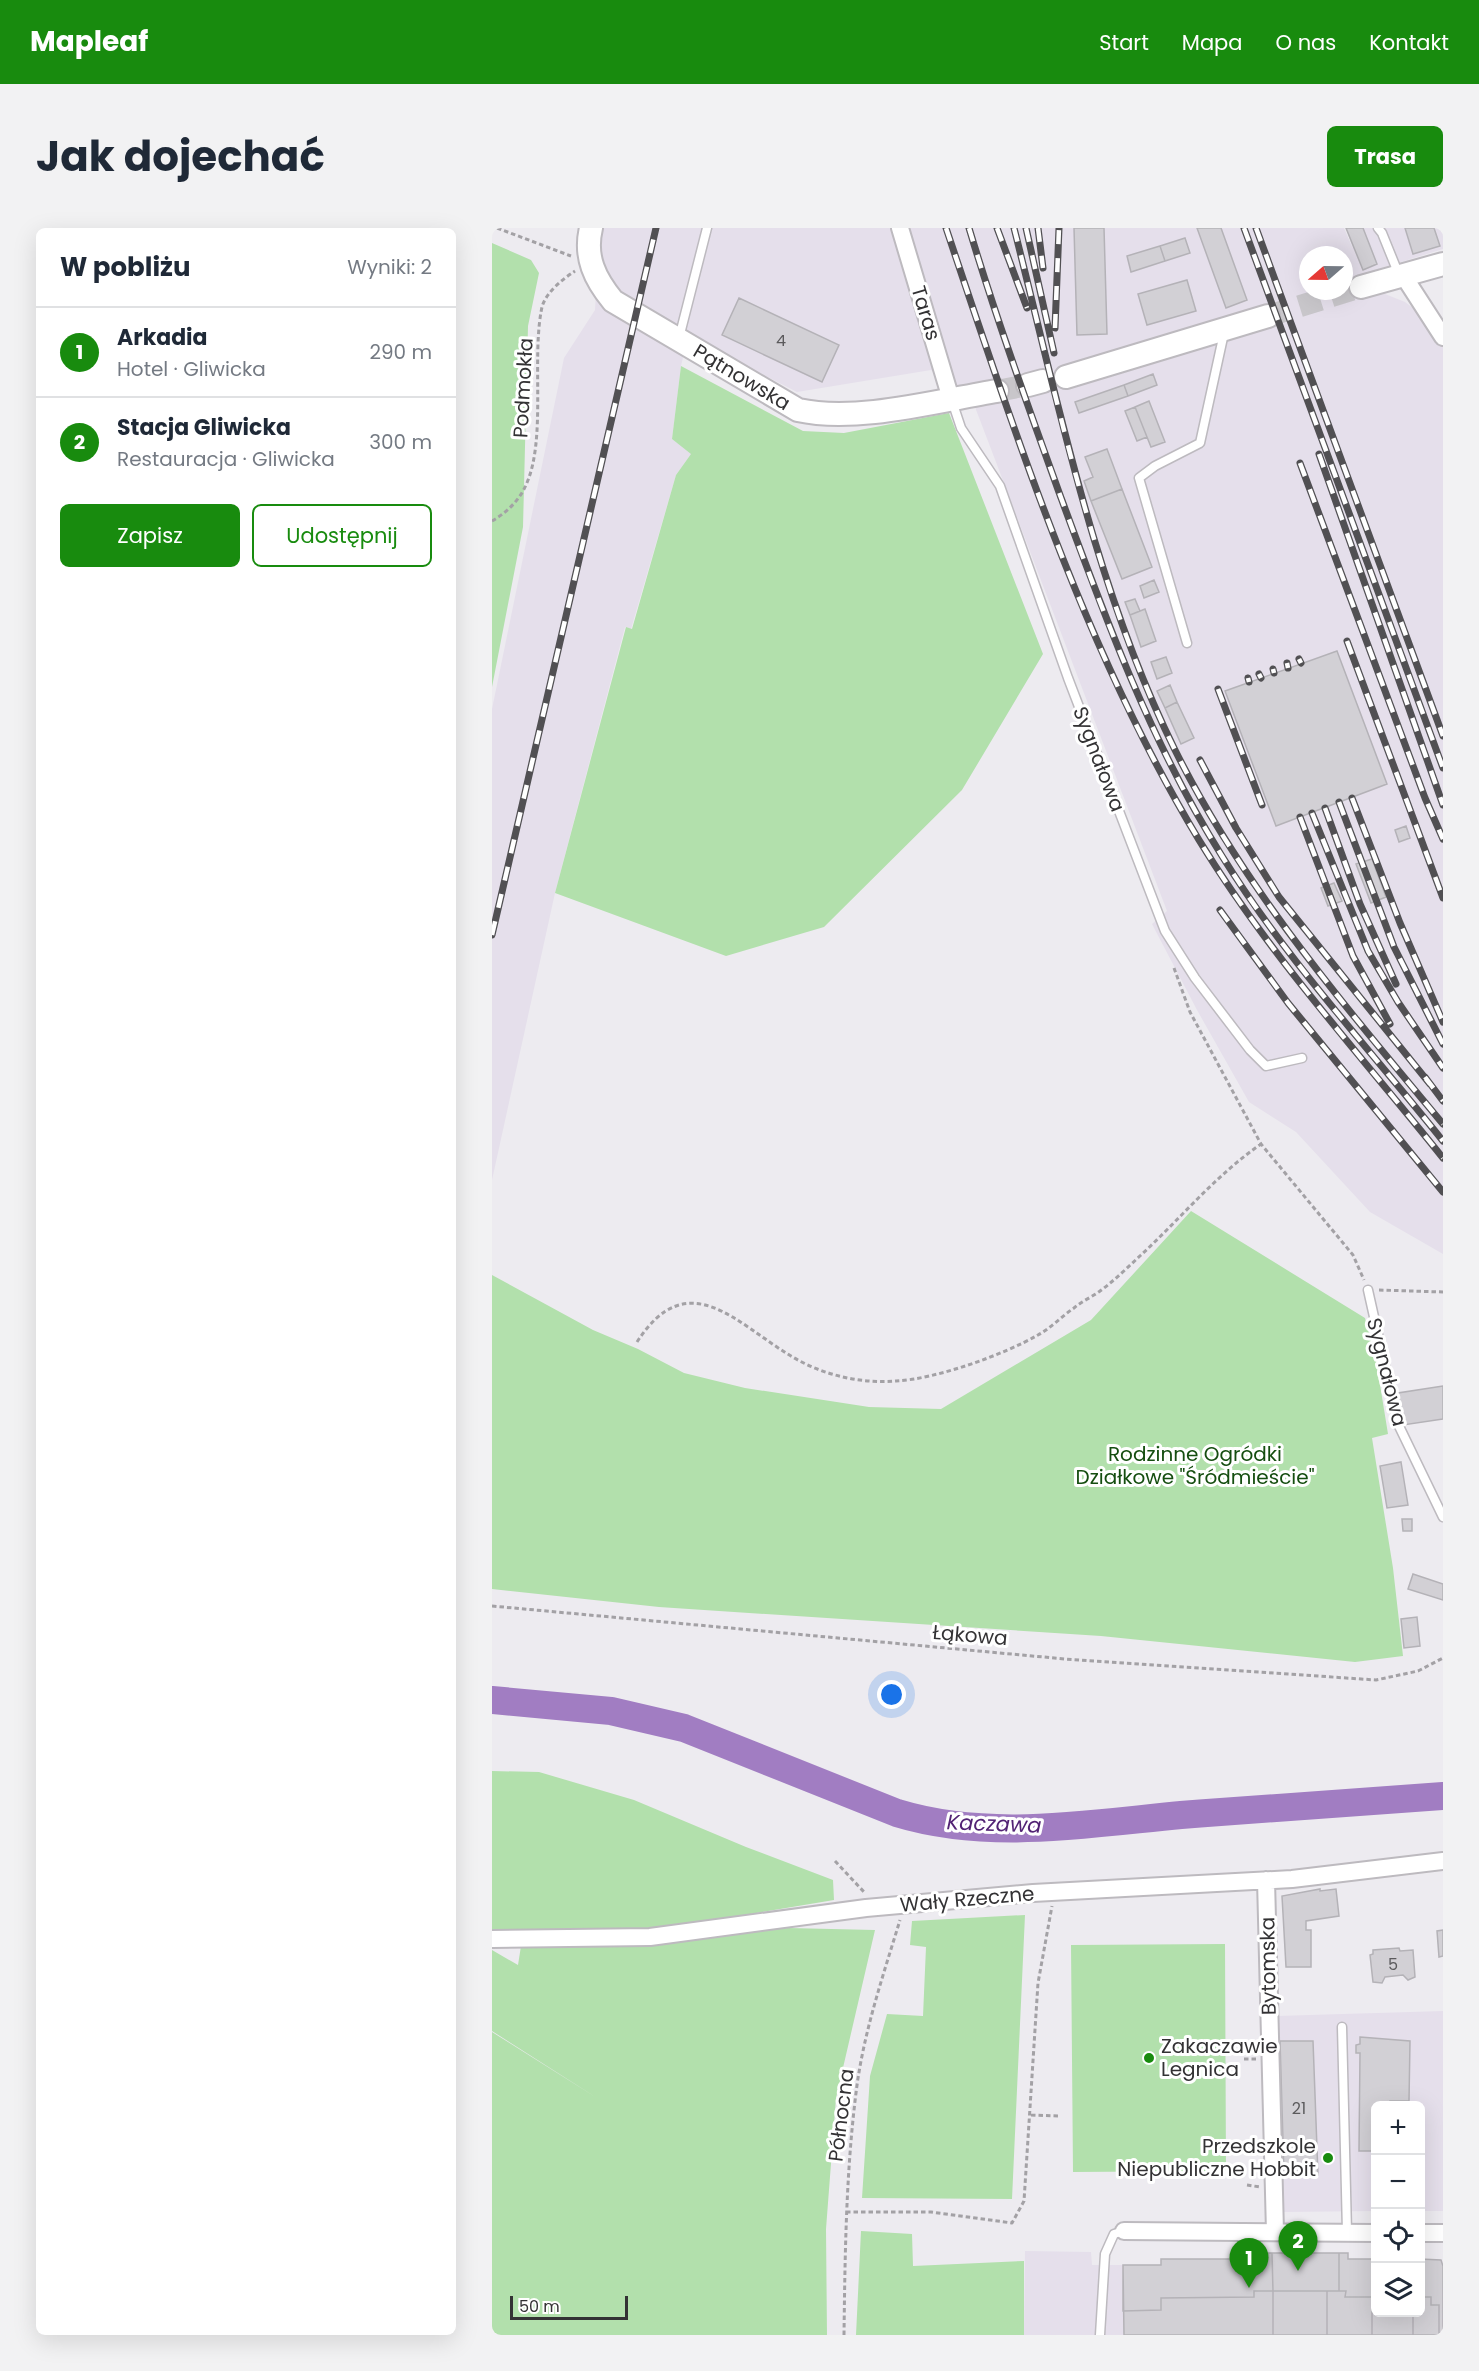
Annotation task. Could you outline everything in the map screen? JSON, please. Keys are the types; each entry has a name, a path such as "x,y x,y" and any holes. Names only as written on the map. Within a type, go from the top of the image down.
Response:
{"street":[{"path":"589,262 591,228"},
{"name":"Taras","path":"900,228 951,399"},
{"name":"Pątnowska","path":"589,262 599,284 613,301 798,410 822,416 851,415 997,391"},
{"path":"1361,287 1443,264"},
{"path":"1401,275 1443,337"},
{"path":"1066,377 1268,316"},
{"name":"Wały Rzeczne","path":"492,1940 644,1937 879,1907 1054,1892 1266,1881 1443,1861"},
{"name":"Bytomska","path":"1266,1881 1275,2232"},
{"path":"1124,2231 1371,2233"},
{"path":"1425,2233 1443,2233"}],"lane":[{"path":"679,339 707,228"},
{"path":"1378,228 1401,275"},
{"path":"1187,643 1139,478 1155,466 1200,443 1225,330"},
{"name":"Sygnałowa","path":"951,399 961,428 1000,486 1068,678 1165,931 1195,978 1250,1050 1266,1066 1302,1058"},
{"name":"Sygnałowa","path":"1368,1290 1398,1424 1443,1517"},
{"path":"1342,2027 1347,2232"},
{"path":"1100,2335 1105,2254 1114,2234 1124,2231"}],"path":[{"path":"497,228 548,249 589,262"},
{"name":"Podmokła","path":"492,521 507,512 526,485 534,450 542,305 560,280 589,262"},
{"path":"1173,965 1190,1012 1262,1144 1353,1255 1368,1290 1443,1292"},
{"path":"637,1342 648,1324 672,1306 708,1305 741,1320 792,1357 827,1373 878,1382 899,1381 941,1372 1000,1353 1039,1335 1076,1305 1099,1292 1143,1254 1179,1215 1246,1155 1262,1144"},
{"name":"Łąkowa","path":"492,1606 1065,1659 1376,1680 1418,1671 1443,1658"},
{"path":"835,1861 879,1907"},
{"path":"846,2212 931,2212 1012,2223 1024,2201 1038,1983 1054,1892"},
{"name":"Północna","path":"844,2335 846,2212 856,2091 879,1988 905,1905"},
{"path":"1244,2059 1254,2059"},
{"path":"1030,2115 1059,2116"}],"shaded area":[{"path":"600,228 1344,228 1352,246 1299,246 1299,300 1353,300 1353,246 1346,228 1443,228 1443,249 1356,276 1367,295 1385,294 1405,302 1422,315 1443,347 1443,1254 1370,1212 1296,1132 1249,1102 1197,1010 1152,924 1167,911 975,407 931,370 797,392 688,336 681,366 672,439 692,453 676,475 631,629 625,627 555,893 492,1180 492,709 564,358 595,310"},
{"name":"Przedszkole Niepubliczne Hobbit","path":"1443,2011 1443,2211 1425,2211 1425,2101 1371,2101 1371,2211 1283,2212 1277,2016"},
{"path":"1025,2251 1091,2252 1092,2265 1123,2265 1124,2335 1024,2335"}],"green space":[{"path":"492,243 531,260 539,273 528,326 523,527 492,687"},
{"path":"681,366 803,431 844,433 949,413 1043,654 962,790 824,927 726,956 555,893 626,627 632,629 676,475 691,454 672,439"},
{"name":"Rodzinne Ogródki Działkowe \"Śródmieście\"","path":"1191,1211 1365,1318 1376,1360 1388,1434 1372,1438 1393,1568 1403,1656 1355,1662 1101,1636 659,1607 492,1589 492,1275 593,1330 638,1349 684,1373 745,1388 869,1407 941,1409 1091,1320"},
{"path":"492,1771 539,1772 634,1800 746,1847 833,1880 834,1900 666,1928 492,1932"},
{"path":"1025,1915 1012,2199 862,2198 870,2076 887,2014 923,2016 926,1947 910,1945 912,1921"},
{"path":"756,1929 875,1930 836,2098 826,2229 827,2335 492,2335 492,2032 597,2098 492,2031 492,1950 518,1965 521,1946 661,1943"},
{"name":"Zakaczawie Legnica","path":"1225,1944 1226,2171 1073,2172 1071,1945"},
{"path":"861,2231 912,2234 913,2266 1024,2261 1024,2335 856,2335"}],"building":[{"path":"1074,228 1104,228 1107,334 1077,335"},
{"path":"1197,228 1221,228 1247,300 1226,308"},
{"path":"1346,228 1363,228 1377,264 1363,270"},
{"path":"1405,228 1434,228 1440,246 1413,254"},
{"path":"1185,238 1190,253 1165,261 1160,246"},
{"path":"1160,246 1165,261 1131,272 1127,256"},
{"path":"1187,280 1196,311 1147,325 1138,294"},
{"path":"739,298 839,345 822,382 722,335"},
{"path":"1153,374 1157,385 1128,396 1124,385"},
{"path":"1124,385 1128,396 1079,413 1075,402"},
{"path":"1149,401 1165,442 1151,447 1135,407"},
{"path":"1135,407 1147,437 1137,441 1125,411"},
{"path":"1107,449 1122,489 1091,501 1084,481 1093,477 1085,457"},
{"path":"1122,489 1152,567 1122,579 1091,501"},
{"path":"1154,580 1159,592 1144,598 1140,586"},
{"path":"1135,599 1140,611 1130,615 1125,602"},
{"path":"1145,609 1156,641 1141,647 1130,615"},
{"path":"1337,651 1387,784 1276,826 1225,691"},
{"path":"1166,657 1172,673 1157,679 1151,662"},
{"path":"1170,685 1177,702 1165,708 1157,691"},
{"path":"1177,702 1194,738 1181,744 1165,708"},
{"path":"1406,826 1410,838 1399,842 1395,830"},
{"path":"1372,859 1386,897 1371,903 1356,864"},
{"path":"1334,883 1342,901 1328,906 1321,888"},
{"path":"1443,1386 1443,1419 1403,1425 1398,1393"},
{"path":"1401,1462 1408,1505 1387,1508 1380,1466"},
{"path":"1402,1519 1412,1519 1412,1531 1403,1531"},
{"path":"1413,1574 1443,1584 1443,1600 1408,1589"},
{"path":"1417,1617 1420,1646 1404,1648 1401,1619"},
{"path":"1320,1889 1320,1891 1336,1889 1339,1916 1306,1921 1306,1930 1311,1930 1311,1967 1286,1967 1282,1896"},
{"path":"1443,1930 1443,1956 1439,1957 1437,1931"},
{"path":"1399,1948 1400,1951 1413,1950 1415,1977 1408,1980 1403,1975 1385,1977 1382,1983 1373,1982 1370,1955 1373,1954 1373,1950"},
{"path":"1360,2037 1410,2041 1409,2101 1371,2101 1371,2151 1359,2151 1360,2053 1356,2053 1356,2045 1360,2044"},
{"path":"1280,2041 1313,2041 1318,2175 1284,2175"},
{"path":"1252,2253 1272,2253 1273,2291 1254,2291 1254,2297 1161,2298 1161,2310 1123,2311 1123,2265 1161,2265 1161,2259 1252,2259"},
{"path":"1252,2253 1348,2253 1348,2259 1371,2259 1371,2317 1425,2317 1425,2259 1441,2260 1443,2266 1443,2335 1124,2335 1123,2265 1161,2265 1161,2259 1252,2259"},
{"path":"1272,2253 1339,2253 1339,2291 1273,2291"},
{"path":"1339,2253 1348,2253 1348,2259 1371,2259 1371,2297 1345,2297 1346,2291 1339,2291"},
{"path":"1425,2259 1441,2260 1443,2266 1443,2335 1439,2335 1439,2305 1431,2305 1431,2297 1425,2297"},
{"path":"1273,2291 1327,2291 1327,2335 1273,2335"},
{"path":"1372,2317 1413,2317 1413,2335 1372,2335"}],"waterway":[{"name":"Kaczawa","path":"492,1700 611,1711 684,1728 897,1813 967,1826 1002,1828 1074,1826 1181,1815 1443,1796"}],"tunnel":[{"path":"1268,316 1361,287"},
{"path":"997,391 1028,385"}],"railway":[{"path":"492,935 656,228"},
{"path":"946,228 999,385 1056,541 1121,694 1158,768 1199,840 1255,923 1316,1003 1443,1158"},
{"path":"969,228 1013,362 1095,588 1132,680 1173,770 1222,856 1273,930 1328,1002 1443,1141"},
{"path":"997,228 1027,308"},
{"path":"1014,228 1063,428 1100,559 1147,688 1175,750 1202,801 1264,898 1333,990 1443,1124"},
{"path":"1026,228 1054,353"},
{"path":"1038,228 1043,268"},
{"path":"1055,328 1059,228"},
{"path":"1244,228 1443,768"},
{"path":"1256,228 1443,736"},
{"path":"1319,454 1443,805"},
{"path":"1300,463 1425,798 1443,839"},
{"path":"1347,641 1443,898"},
{"path":"1299,659 1301,663"},
{"path":"1287,663 1288,668"},
{"path":"1273,669 1274,673"},
{"path":"1259,674 1261,678"},
{"path":"1248,678 1249,682"},
{"path":"1218,689 1262,805"},
{"path":"1200,760 1236,828 1279,897 1430,1084"},
{"path":"1352,798 1400,923 1443,1022"},
{"path":"1339,802 1394,947 1443,1044"},
{"path":"1325,808 1360,904 1396,984"},
{"path":"1312,813 1368,951 1398,1002 1443,1068"},
{"path":"1300,817 1353,956 1390,1024"},
{"path":"1220,910 1288,1003 1443,1192"},
{"path":"1425,1077 1443,1101"}],"place":[{"name":"Zakaczawie Legnica","path":"1149,2058"},
{"name":"Przedszkole Niepubliczne Hobbit","path":"1328,2158"},
{"name":"Stacja Gliwicka","path":"1298,2271"},
{"name":"Arkadia","path":"1249,2288"}]}
